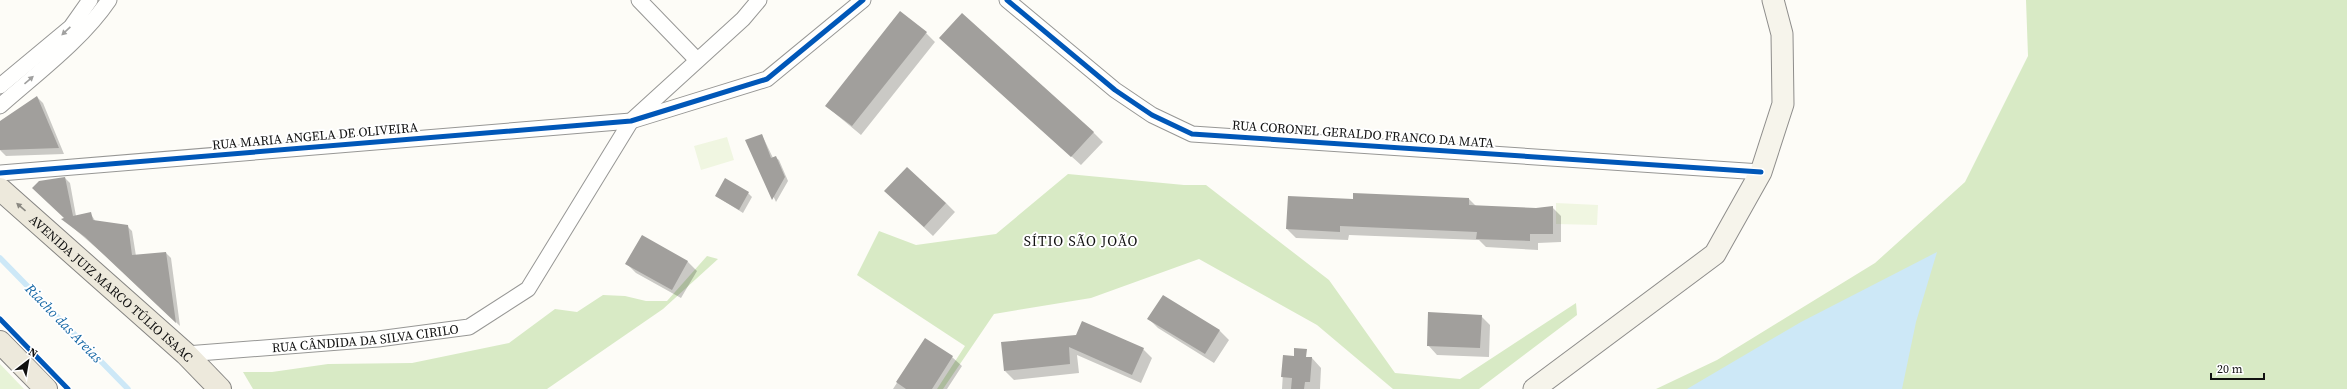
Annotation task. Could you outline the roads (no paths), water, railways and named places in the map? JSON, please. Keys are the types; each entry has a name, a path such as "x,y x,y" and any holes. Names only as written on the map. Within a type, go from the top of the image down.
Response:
{"main road":[{"path":"1534,389 1715,254 1761,172 1782,104 1782,34 1773,0"},
{"name":"AVENIDA JUIZ MARCO TÚLIO ISAAC","path":"0,189 186,354 220,389"},
{"path":"0,342 46,389"}],"street":[{"path":"0,106 71,27 90,0"},
{"path":"0,86 41,62 99,15 109,0"},
{"path":"639,0 697,60"},
{"name":"RUA CÂNDIDA DA SILVA CIRILO","path":"186,354 378,339 469,327 528,289 631,121 743,19 759,0"},
{"name":"RUA MARIA ANGELA DE OLIVEIRA","path":"0,173 631,121 767,79 863,0"},
{"name":"RUA CORONEL GERALDO FRANCO DA MATA","path":"1007,0 1115,90 1152,115 1192,134 1761,172"}],"water":[{"path":"1937,252 1916,322 1902,389 1687,389 1801,322"}],"waterway":[{"name":"Riacho das Areias","path":"0,258 128,389"}],"district":[{"name":"SÍTIO SÃO JOÃO","path":"1081,241"}]}
